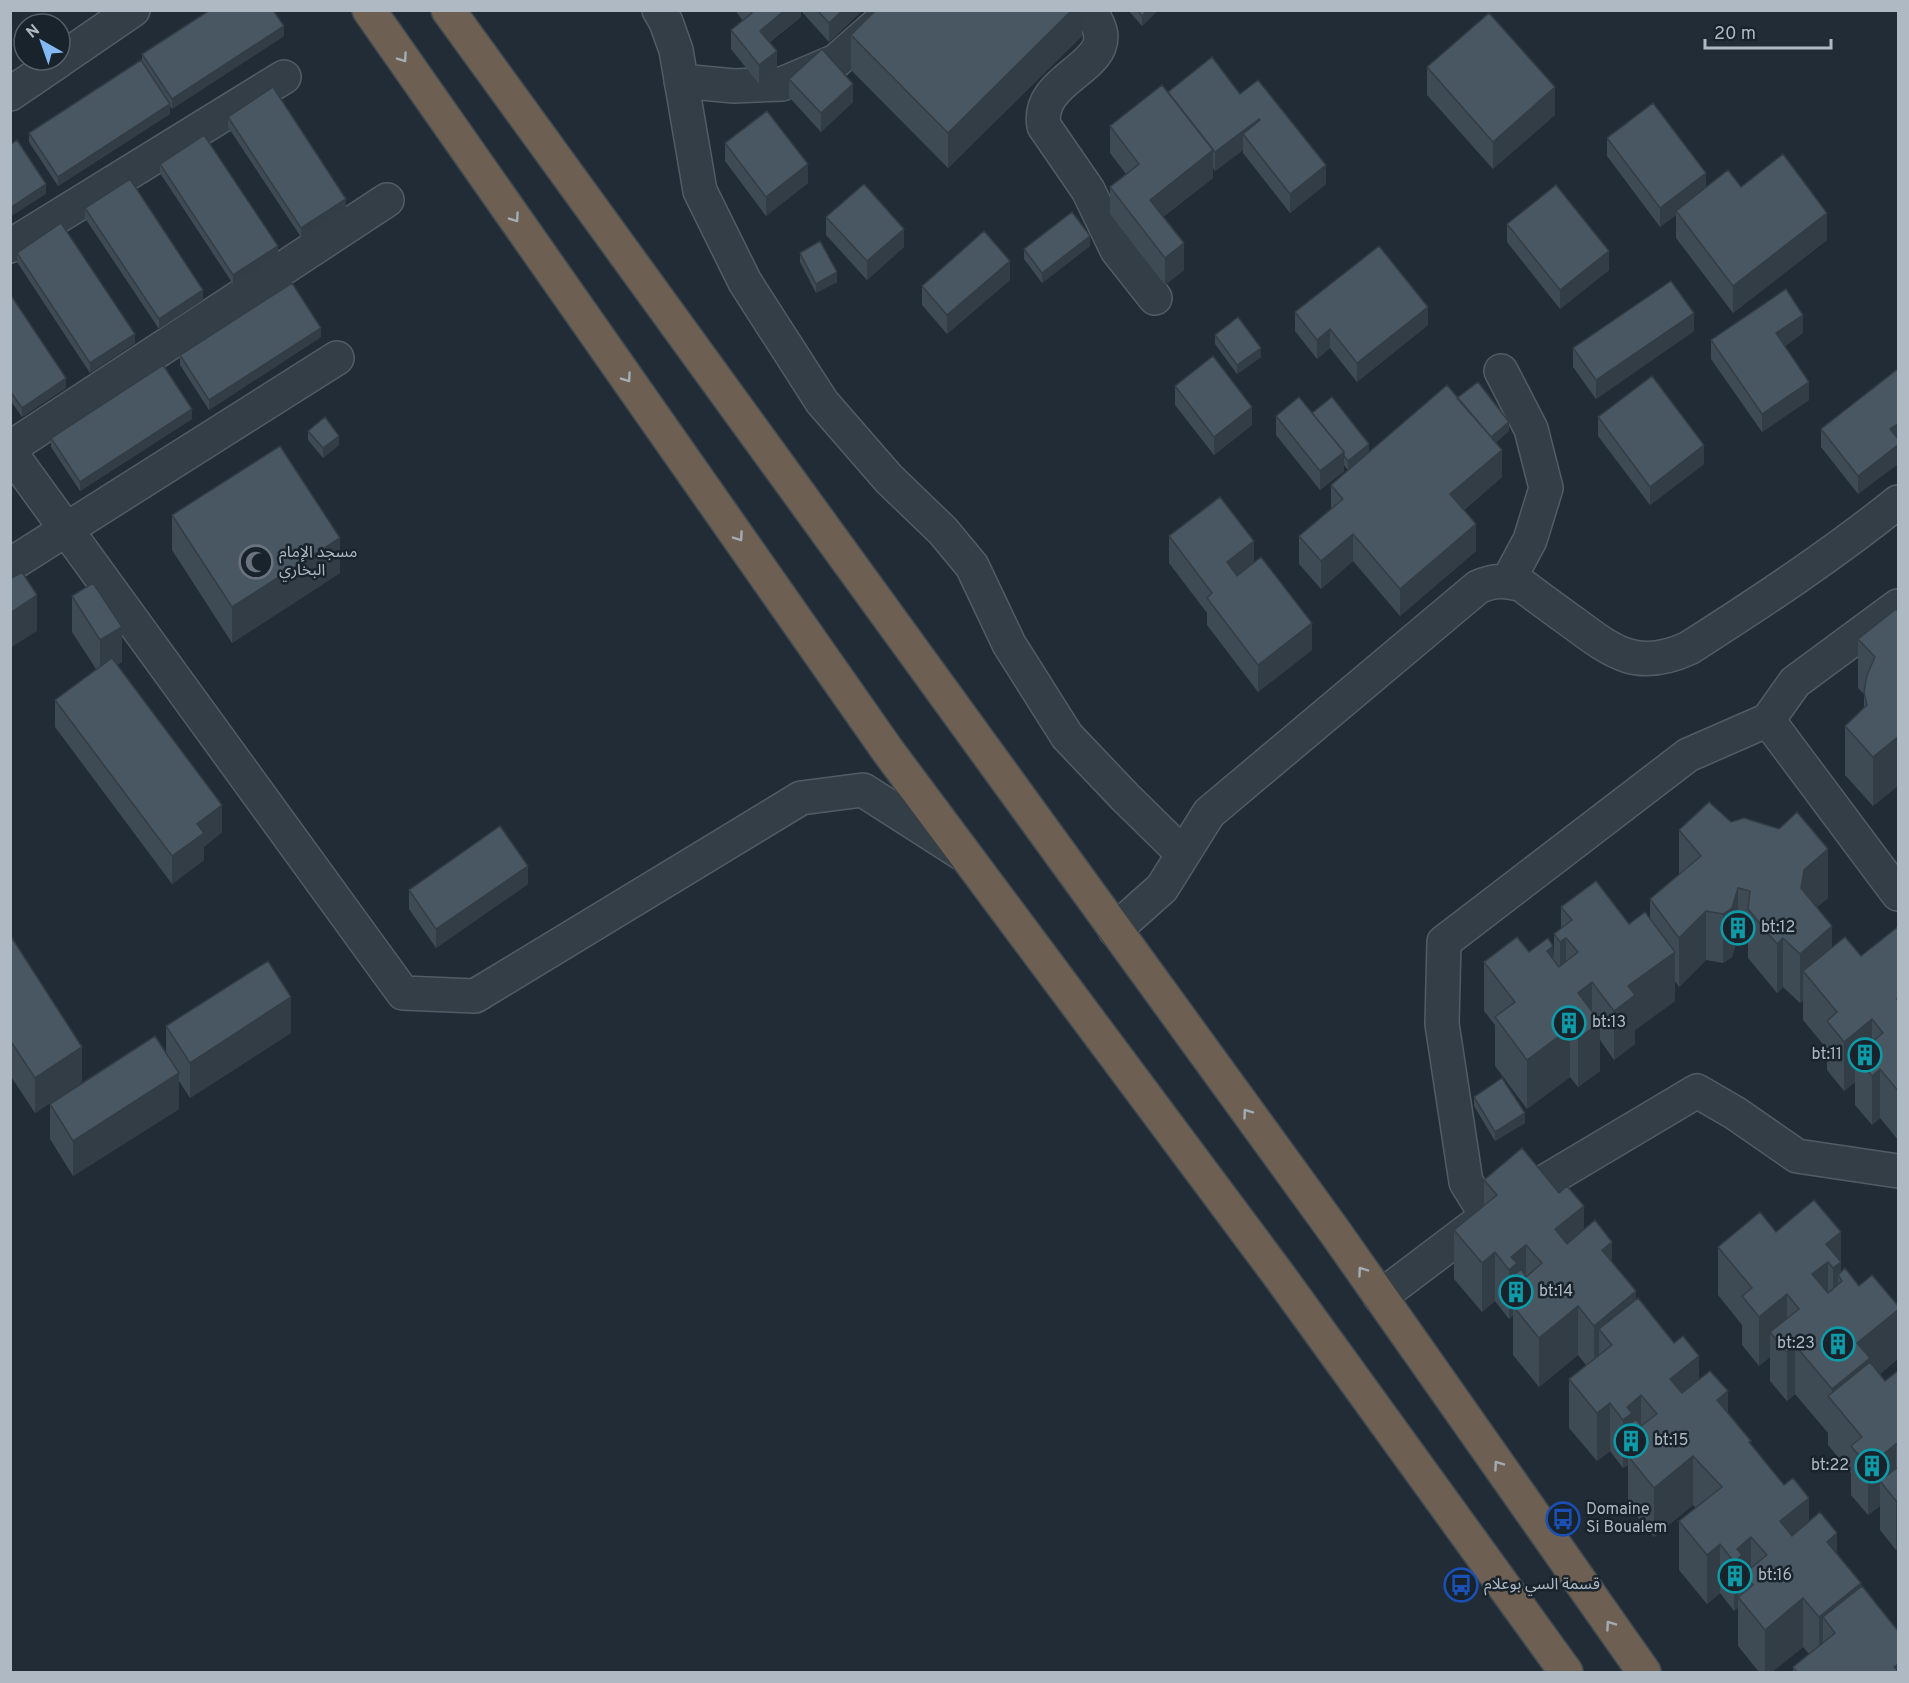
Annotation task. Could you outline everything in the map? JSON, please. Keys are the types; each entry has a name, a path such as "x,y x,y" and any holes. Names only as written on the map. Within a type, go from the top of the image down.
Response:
{"highway":[{"path":"369,10 881,741 1278,1274 1566,1672"},
{"path":"448,10 1380,1297 1644,1672"}],"street":[{"path":"72,52 133,10"},
{"path":"659,10 676,50 700,191 746,282 822,402 889,479 943,531 972,566 1009,644 1067,736 1183,854"},
{"path":"681,81 734,86 782,84 836,61 894,10"},
{"path":"1088,10 1098,24 1101,36 1099,49 1091,59 1048,96 1042,115 1044,126 1088,190 1117,250 1155,298"},
{"path":"10,94 42,72"},
{"path":"10,246 284,77"},
{"path":"387,200 10,450 403,993 475,996 801,798 863,790 965,855"},
{"path":"10,565 337,358"},
{"path":"1501,371 1531,429 1546,488 1530,540 1508,581"},
{"path":"1115,930 1162,888 1209,813 1478,586 1492,581 1508,581 1522,585 1601,644 1617,653 1644,658 1672,656 1689,648 1802,574 1899,502"},
{"path":"1486,1216 1466,1182 1464,1171 1442,1024 1444,942 1688,755 1768,720 1795,682 1899,606"},
{"path":"1768,720 1899,894"},
{"path":"1380,1297 1486,1216 1697,1091 1735,1113 1797,1156 1899,1171"}],"building":[{"path":"210,10 273,10 284,26 172,99 142,54"},
{"path":"750,10 785,10 760,31 777,51 759,65 731,30 752,13"},
{"path":"817,10 843,10 829,23"},
{"path":"876,10 1072,10 948,133 851,35"},
{"path":"1137,10 1148,10 1142,16"},
{"path":"1489,13 1555,87 1493,142 1427,67"},
{"path":"822,49 853,84 821,113 789,79"},
{"path":"1212,57 1240,94 1258,80 1326,165 1290,194 1243,134 1259,119 1215,152 1168,92"},
{"path":"141,60 170,104 58,177 29,133"},
{"path":"1162,85 1213,150 1150,200 1184,243 1165,258 1110,187 1139,164 1110,126"},
{"path":"273,87 346,199 301,228 228,117"},
{"path":"1653,103 1706,173 1660,208 1607,138"},
{"path":"767,111 808,164 766,197 725,143"},
{"path":"204,135 278,246 233,275 160,164"},
{"path":"17,140 46,184 10,208 10,145"},
{"path":"1783,154 1827,213 1733,286 1676,211 1728,170 1741,187"},
{"path":"130,179 203,290 159,319 85,208"},
{"path":"864,184 904,229 867,261 826,217"},
{"path":"1556,185 1609,251 1560,290 1507,224"},
{"path":"1072,212 1090,236 1042,273 1024,249"},
{"path":"61,223 135,334 90,363 17,253"},
{"path":"984,231 1010,261 947,315 922,286"},
{"path":"820,241 837,272 816,284 800,253"},
{"path":"1379,246 1428,307 1357,363 1330,329 1317,340 1295,312"},
{"path":"1671,281 1694,313 1596,380 1573,348"},
{"path":"292,283 321,328 209,400 180,355"},
{"path":"1786,289 1803,315 1776,333 1809,382 1762,414 1711,340"},
{"path":"10,294 66,378 22,408 10,391"},
{"path":"1238,317 1261,348 1237,365 1215,335"},
{"path":"1213,356 1252,407 1214,437 1175,386"},
{"path":"163,365 192,409 80,482 51,438"},
{"path":"1899,368 1899,423 1890,429 1899,440 1899,444 1858,476 1821,429"},
{"path":"1652,376 1704,445 1650,487 1598,417"},
{"path":"1478,382 1509,422 1491,437 1457,398"},
{"path":"1447,385 1502,450 1450,494 1476,524 1400,589 1353,534 1321,561 1299,536 1343,499 1331,485"},
{"path":"1299,397 1344,452 1320,471 1276,416"},
{"path":"1332,397 1369,444 1348,461 1344,452 1312,413"},
{"path":"325,417 339,436 323,448 308,431"},
{"name":"مسجد الإمام البخاري","path":"280,446 340,538 232,607 172,515"},
{"path":"1220,497 1254,541 1227,562 1237,576 1261,557 1312,623 1258,665 1207,598 1212,593 1169,536"},
{"path":"22,572 37,595 10,613 10,579"},
{"path":"93,583 122,627 100,640 72,596"},
{"path":"1896,609 1899,612 1899,736 1873,757 1845,726 1867,705 1864,692 1867,675 1875,657 1858,639"},
{"path":"112,658 222,805 197,824 204,833 172,856 55,700"},
{"path":"1709,802 1731,822 1744,818 1779,829 1797,812 1828,849 1804,870 1801,888 1832,926 1800,954 1783,938 1777,944 1748,909 1750,891 1738,888 1732,908 1723,914 1706,911 1679,938 1650,899 1701,856 1679,830"},
{"path":"500,826 528,866 436,929 409,890"},
{"path":"1596,881 1629,924 1645,912 1675,952 1628,986 1635,995 1614,1011 1592,982 1578,993 1600,1022 1578,1039 1570,1028 1527,1060 1495,1017 1515,1002 1484,962 1517,937 1529,952 1548,938 1553,946 1547,951 1559,967 1578,952 1566,938 1560,942 1554,934 1572,920 1561,907"},
{"path":"1899,926 1899,998 1897,999 1899,1000 1899,1092 1880,1069 1872,1076 1855,1056 1883,1033 1872,1019 1844,1042 1827,1021 1837,1012 1803,971 1845,937 1861,956"},
{"path":"10,935 82,1047 35,1078 10,1040"},
{"path":"268,961 291,997 190,1063 166,1026"},
{"path":"155,1036 179,1073 73,1141 50,1104"},
{"path":"1502,1078 1525,1113 1495,1132 1474,1097"},
{"path":"1522,1148 1559,1193 1567,1186 1584,1206 1555,1229 1567,1244 1595,1220 1612,1242 1602,1250 1636,1291 1594,1326 1578,1306 1539,1338 1513,1306 1527,1294 1513,1276 1521,1269 1526,1277 1542,1263 1526,1245 1511,1257 1517,1263 1509,1270 1495,1252 1482,1263 1454,1230 1497,1195 1484,1180"},
{"path":"1814,1200 1841,1232 1826,1244 1841,1262 1833,1268 1828,1262 1812,1274 1828,1293 1842,1281 1838,1275 1845,1268 1859,1286 1872,1275 1899,1307 1857,1343 1870,1358 1832,1389 1795,1345 1787,1352 1770,1332 1799,1309 1787,1294 1759,1317 1742,1296 1752,1288 1718,1247 1760,1212 1776,1232"},
{"path":"1638,1298 1674,1343 1683,1336 1699,1356 1670,1379 1682,1393 1710,1371 1728,1391 1717,1400 1751,1441 1749,1442 1784,1485 1793,1478 1809,1498 1780,1521 1792,1536 1820,1512 1837,1533 1827,1542 1861,1583 1819,1617 1803,1598 1765,1630 1738,1597 1753,1585 1738,1567 1746,1561 1751,1568 1767,1555 1751,1537 1737,1549 1742,1555 1734,1562 1720,1544 1707,1555 1679,1521 1722,1487 1693,1456 1654,1488 1628,1456 1643,1444 1628,1426 1636,1419 1641,1426 1657,1414 1641,1395 1627,1407 1632,1413 1623,1420 1610,1403 1597,1413 1569,1379 1612,1345 1599,1329"},
{"path":"1870,1362 1885,1381 1899,1370 1899,1446 1896,1444 1868,1466 1851,1446 1862,1437 1828,1396"},
{"path":"1899,1466 1899,1499 1896,1501 1880,1481"},
{"path":"1862,1586 1899,1630 1899,1664 1894,1667 1899,1672 1797,1672 1793,1667 1835,1633 1823,1617"}],"place":[{"name":"مسجد الإمام البخاري","path":"256,562"},
{"name":"bt:12","path":"1738,928"},
{"name":"bt:13","path":"1569,1023"},
{"name":"bt:11","path":"1865,1055"},
{"name":"bt:14","path":"1516,1292"},
{"name":"bt:23","path":"1838,1344"},
{"name":"bt:15","path":"1631,1441"},
{"name":"bt:22","path":"1872,1466"},
{"name":"Domaine Si Boualem","path":"1563,1519"},
{"name":"bt:16","path":"1735,1576"},
{"name":"قسمة السي بوعلام","path":"1461,1585"}]}
